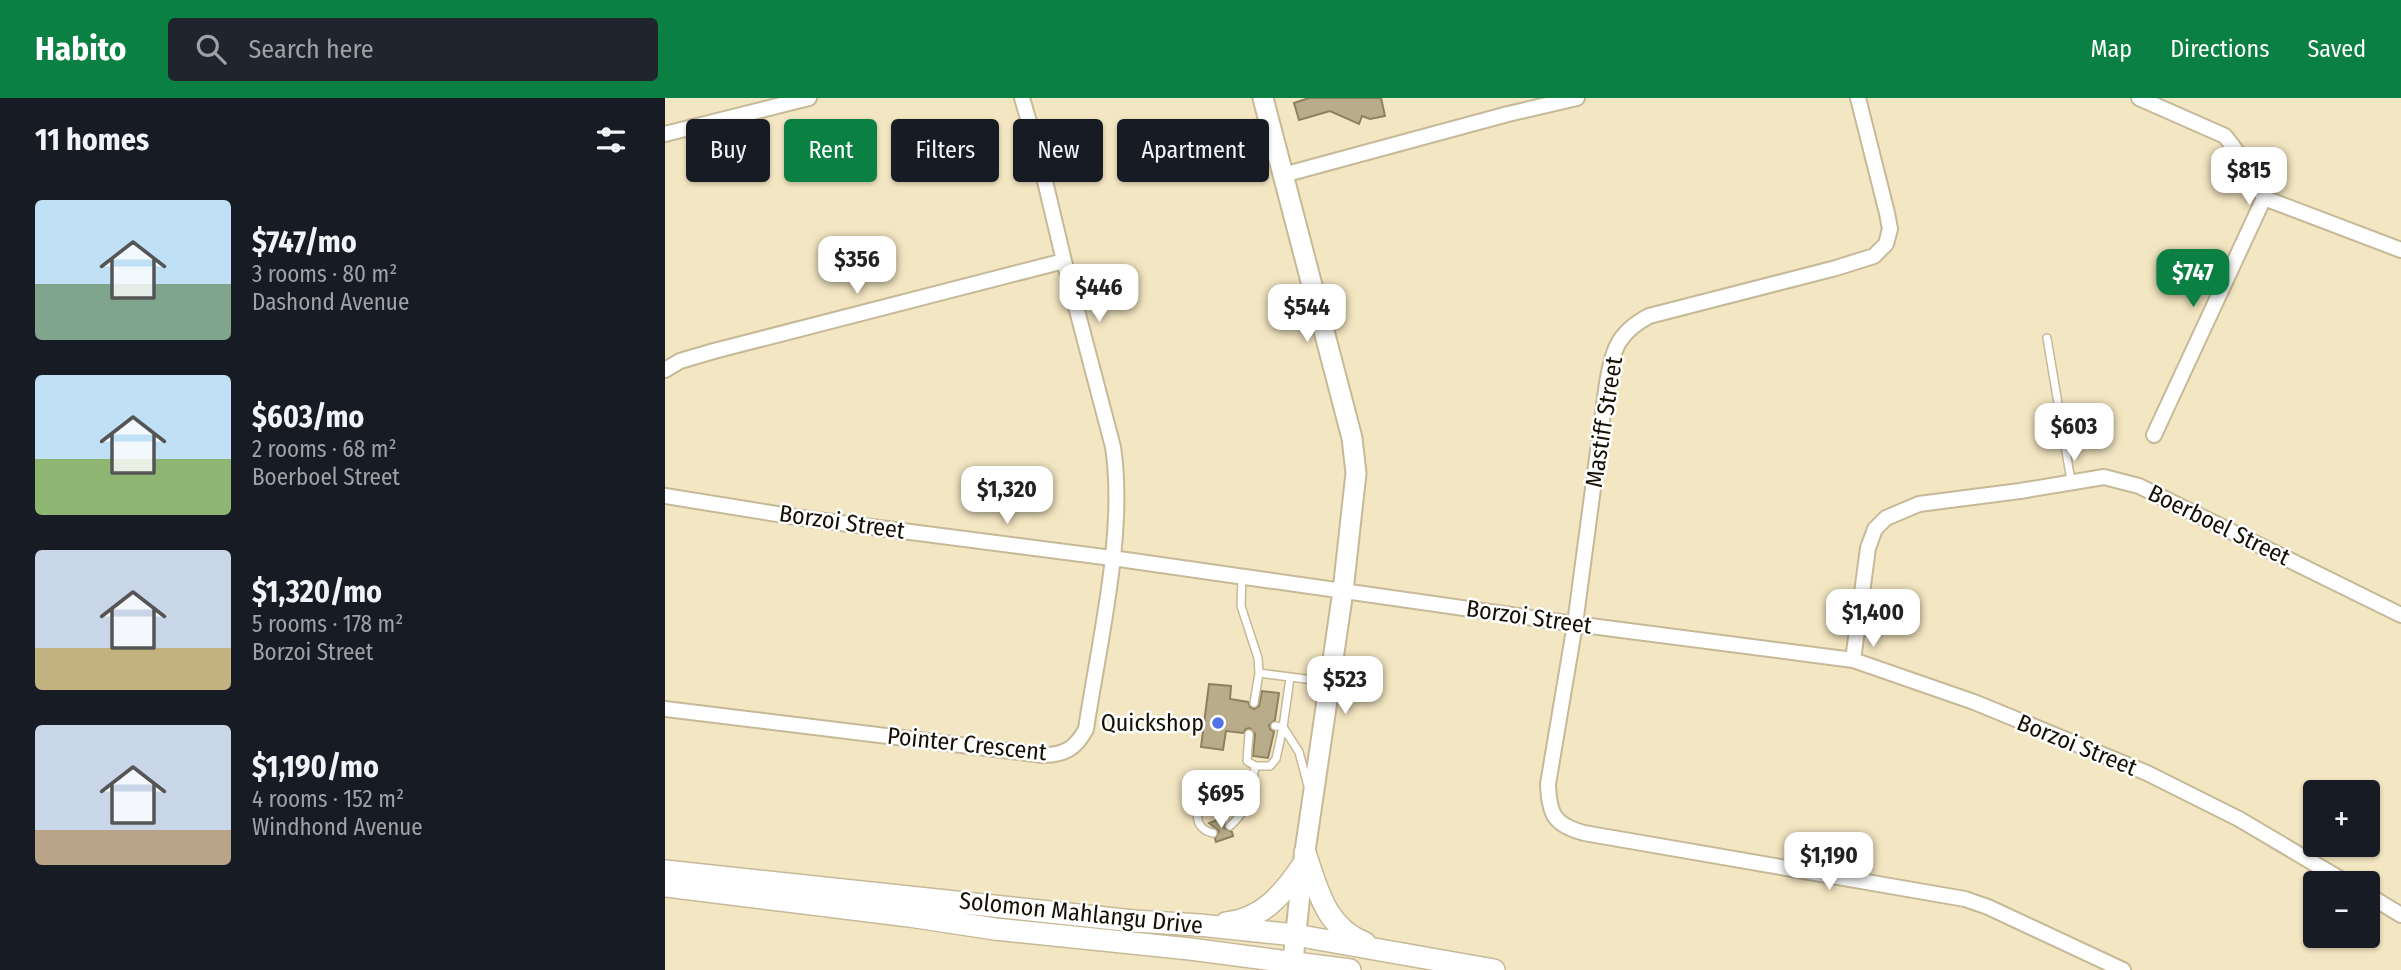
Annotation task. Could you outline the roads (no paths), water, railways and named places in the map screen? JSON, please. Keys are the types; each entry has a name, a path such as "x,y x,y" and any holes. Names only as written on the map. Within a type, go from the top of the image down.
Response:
{"main road":[{"path":"1199,925 1242,921 1260,912 1287,889 1304,859"},
{"path":"1304,859 1326,909 1338,926 1361,942 1397,954"},
{"name":"Solomon Mahlangu Drive","path":"665,871 1134,921 1295,935 1495,970"},
{"name":"Solomon Mahlangu Drive","path":"665,886 995,929 1190,949 1292,966 1350,970"},
{"path":"1190,949 1217,962 1226,970"}],"street":[{"path":"1022,98 1114,457 1117,475 1112,558"},
{"path":"1263,98 1349,425 1356,473 1343,591 1312,800 1292,966"},
{"path":"1504,98 1508,114"},
{"path":"1283,175 1577,98"},
{"name":"Mastiff Street","path":"1858,98 1887,213 1890,229 1886,244 1874,256 1836,268 1649,316 1625,331 1616,346 1607,383 1575,624 1548,783 1548,802 1560,824 1584,834 1965,899 1988,907 2123,970"},
{"path":"2139,98 2225,136 2244,161 2264,198 2401,250"},
{"path":"665,134 801,99"},
{"path":"2154,435 2264,198"},
{"path":"665,370 680,361 714,351 1064,261"},
{"name":"Boerboel Street","path":"1853,660 1868,548 1875,528 1887,518 1919,504 2104,477 2139,486 2401,615"},
{"name":"Borzoi Street","path":"665,496 802,518 1853,660 1973,702 2147,773 2239,819 2327,871"},
{"name":"Pointer Crescent","path":"665,709 1028,753 1063,753 1072,748 1086,729 1112,558"},
{"path":"2380,902 2401,915"}],"lane":[{"path":"2047,338 2071,481"},
{"path":"1242,577 1241,606 1258,658 1259,673 1254,703"},
{"path":"1259,673 1329,682"},
{"path":"1249,734 1246,758 1249,764 1265,767 1274,763 1290,678"},
{"path":"1279,727 1299,751 1312,800"},
{"path":"1230,827 1247,806 1255,766"},
{"path":"1213,833 1203,830 1199,824 1197,817 1202,807 1213,801 1247,806"}],"place":[{"name":"Quickshop","path":"1218,723"}]}
